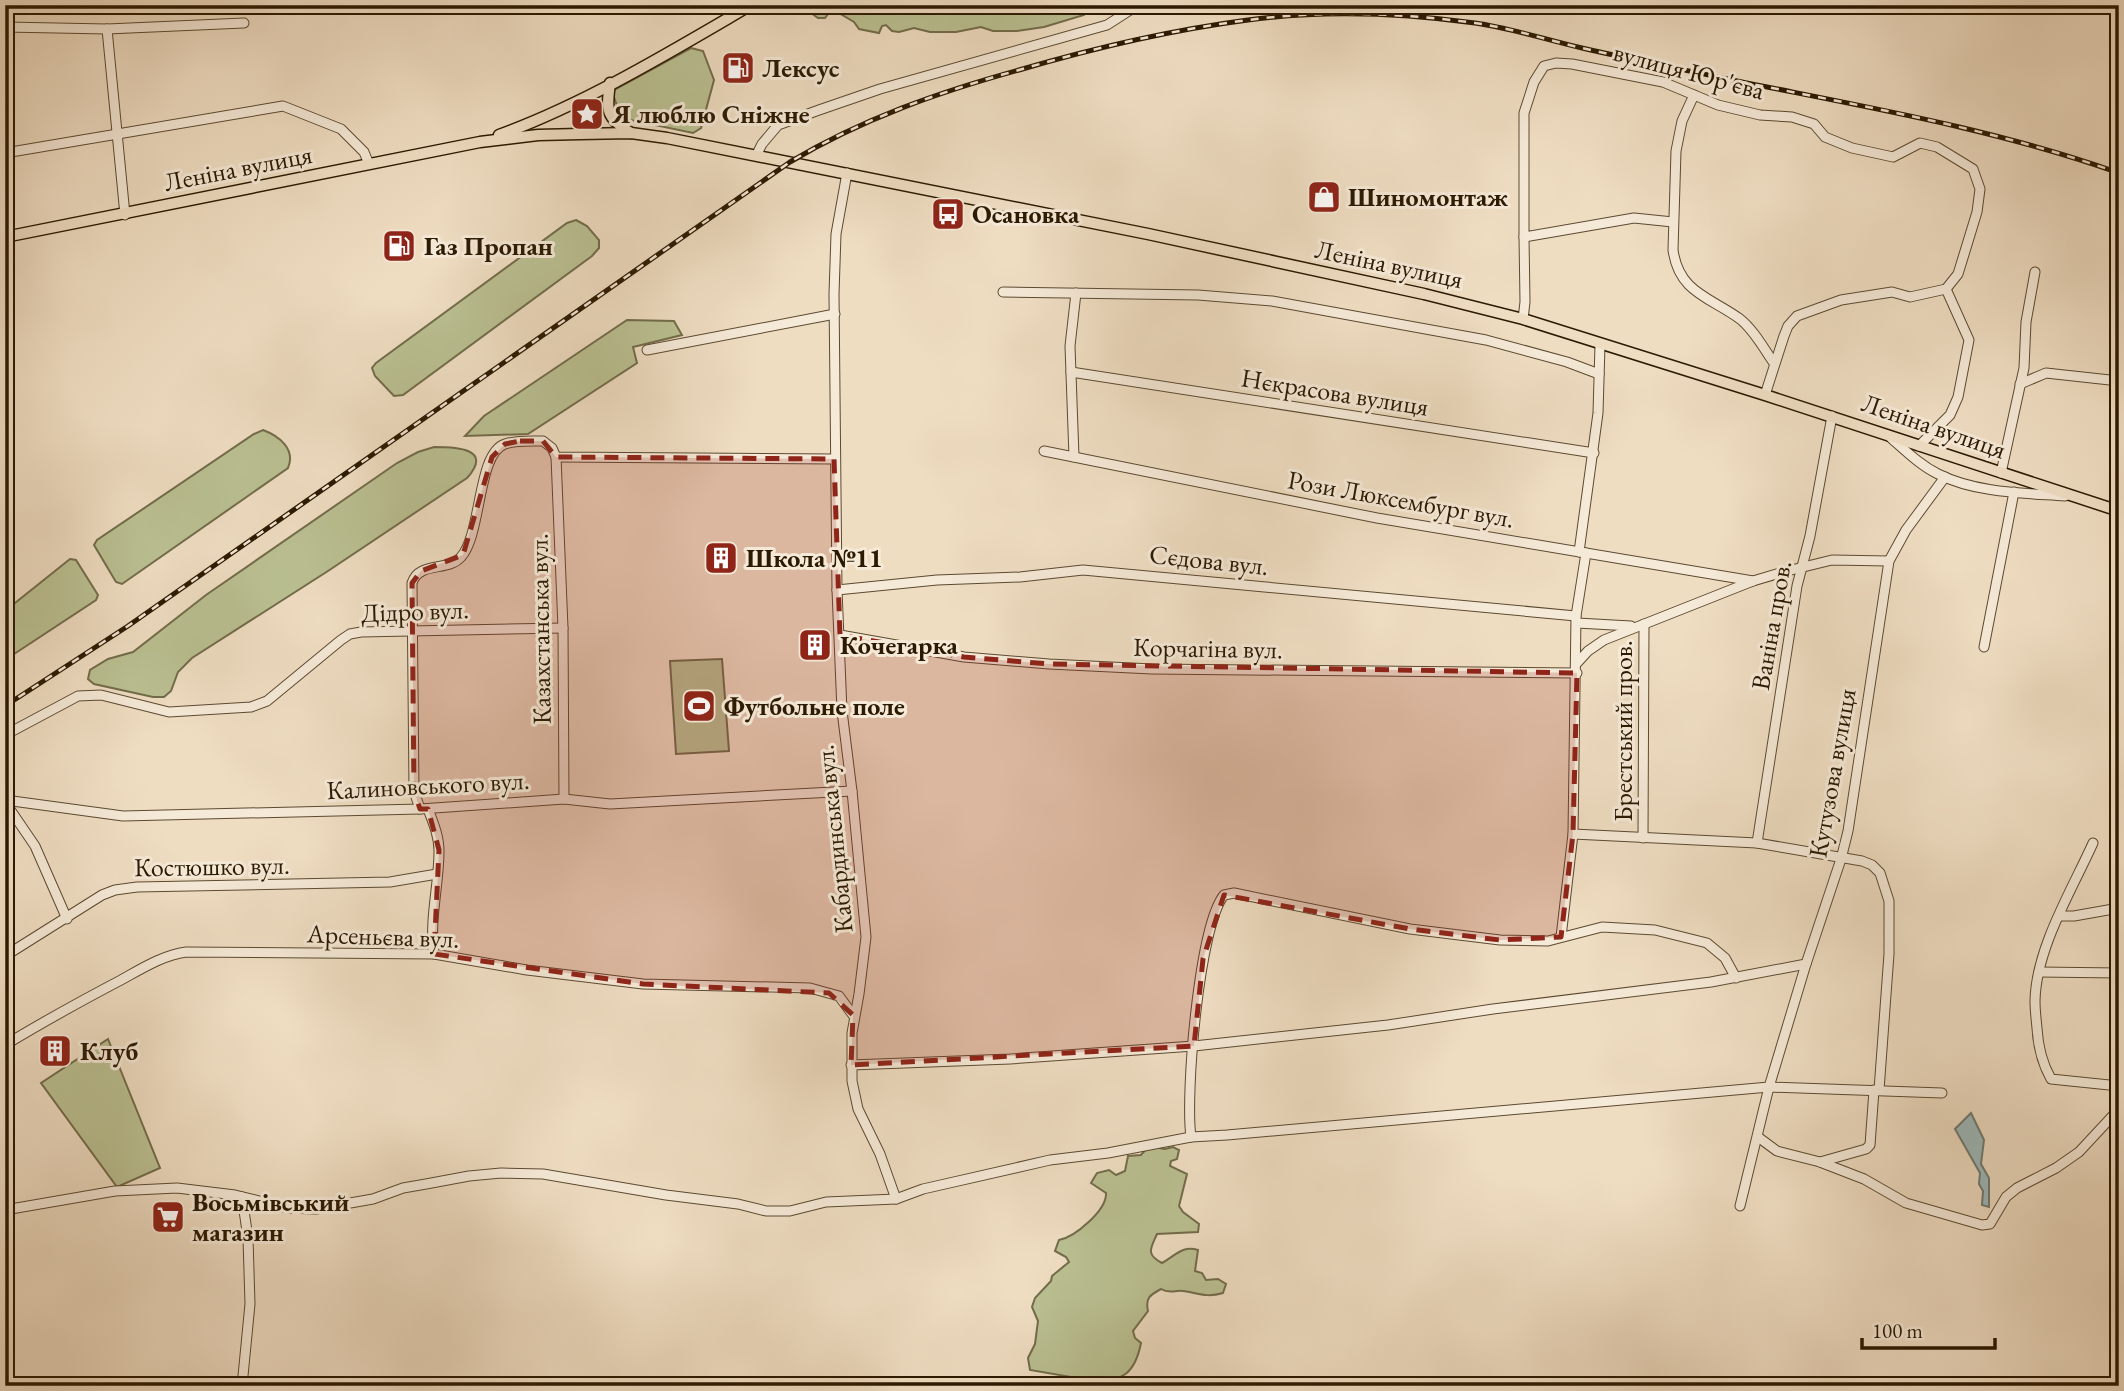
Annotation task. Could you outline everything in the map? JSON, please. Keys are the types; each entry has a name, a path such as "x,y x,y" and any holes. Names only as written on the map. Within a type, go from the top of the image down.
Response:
{"main road":[{"path":"480,142 546,116 751,5"},
{"path":"610,83 607,103 610,116 631,134"},
{"name":"Леніна вулиця","path":"5,237 480,142 538,135 631,134 667,138 1161,236 1424,294 1523,319 1832,416 2119,511"}],"street":[{"path":"757,154 779,125 880,89 1107,25 1138,5"},
{"path":"5,27 107,29 244,23"},
{"path":"107,29 125,215"},
{"name":"вулиця Юр'єва","path":"1524,237 1524,113 1534,82 1544,66 1556,63 1593,67 1663,82 1718,105 1745,112 1792,117 1814,124 1825,137 1872,153 1893,157 1920,143 1937,147 1973,169 1980,189 1977,212 1958,274 1946,289"},
{"path":"1694,95 1682,121 1674,169 1675,262 1685,281 1708,301 1741,319 1774,363"},
{"path":"5,153 283,106 341,129 364,152 369,164"},
{"name":"Кабардинська вул.","path":"847,173 836,234 834,459 837,590 842,711 866,937 859,994 853,1015 851,1065 853,1097 880,1154 896,1199"},
{"path":"1523,319 1524,237 1634,218 1673,222"},
{"path":"2001,473 2021,384 2026,322 2035,272"},
{"path":"1765,395 1788,326 1797,316 1841,300 1866,295 1892,292 1910,298 1946,289 1969,340 1958,397 1950,415 1919,446"},
{"path":"1003,292 1222,296 1272,301 1486,340 1567,362 1599,374"},
{"path":"1074,457 1070,346 1076,293"},
{"path":"648,350 835,314"},
{"path":"1561,937 1573,834 1576,620 1594,453 1600,345"},
{"name":"Нєкрасова вулиця","path":"1071,372 1594,453"},
{"path":"2021,384 2046,373 2119,381"},
{"name":"Ваніна пров.","path":"1757,843 1801,567 1810,536 1832,416"},
{"path":"1887,435 1926,467 1945,477 1976,486 2014,492 2073,496"},
{"path":"434,954 432,914 439,850 436,829 414,791 412,583 415,575 421,571 455,562 463,555 475,525 487,469 498,448 505,444 543,441 552,448 556,457 834,459"},
{"name":"Рози Люксембург вул.","path":"1044,451 1377,518 1753,580"},
{"name":"Казахстанська вул.","path":"556,457 563,628 564,799"},
{"name":"Кутузова вулиця","path":"1740,1206 1769,1087 1806,964 1842,859 1889,561 1906,530 1945,477"},
{"path":"1984,646 2014,492"},
{"path":"1577,663 1596,645 1753,580 1832,560 1889,561"},
{"name":"Сєдова вул.","path":"837,590 1083,570 1640,625"},
{"name":"Брестський пров.","path":"1640,625 1643,838"},
{"name":"Дідро вул.","path":"5,735 78,696 101,695 169,712 251,707 267,701 350,634 563,628"},
{"name":"Корчагіна вул.","path":"840,635 964,657 1062,665 1192,670 1577,673"},
{"name":"Калиновського вул.","path":"5,801 123,816 424,809 564,799 610,804 852,791"},
{"path":"5,801 35,846 67,919"},
{"path":"1573,834 1757,843 1862,861 1872,865 1880,873 1889,901 1889,954 1870,1145 1866,1149 1820,1162"},
{"path":"2093,843 2054,925 2039,972 2035,999 2038,1046 2045,1068 2052,1079 2060,1082 2119,1086"},
{"name":"Костюшко вул.","path":"5,956 103,895 116,890 137,887 390,882 437,874"},
{"path":"1191,1137 1189,1083 1203,959 1215,911 1224,895 1234,892 1410,929 1500,940 1548,941 1602,927 1622,926 1695,938 1716,948 1736,978"},
{"path":"2060,916 2119,908"},
{"name":"Арсеньєва вул.","path":"5,1045 60,1012 174,953 434,954 527,970 643,984 810,988 839,996 853,1015"},
{"path":"851,1065 1010,1059 1194,1046 1388,1025 1736,978 1806,964"},
{"path":"2039,972 2119,973"},
{"path":"5,1210 115,1191 177,1188 242,1197 287,1208 316,1209 373,1199 403,1188 501,1173 543,1174 738,1204 766,1211 790,1211 826,1202 896,1199 923,1189 1050,1160 1108,1153 1191,1137 1769,1087 1942,1093"},
{"path":"1758,1138 1777,1151 1820,1162 1864,1179 1906,1203 1990,1224 2007,1197 2017,1188 2056,1168 2079,1152 2119,1109"},
{"path":"242,1197 248,1238 250,1304 242,1386"}],"highlighted area":[{"path":"520,441 543,441 556,457 834,459 840,635 964,657 1049,664 1577,673 1573,834 1561,937 1500,940 1410,929 1224,895 1203,959 1194,1046 851,1065 853,1015 829,993 643,984 434,954 439,850 428,809 420,809 414,791 412,583 421,571 463,555 492,457 505,444"}],"green space":[{"path":"800,5 1090,5 1084,15 1044,27 1017,31 993,31 981,27 956,32 930,32 914,28 899,32 892,31 886,25 882,26 879,33 859,29 854,22 832,9 825,18 818,18"},
{"path":"691,48 703,51 714,80 701,128 693,133 621,118 612,91"},
{"path":"576,220 587,226 599,240 599,248 592,256 403,395 394,396 375,376 372,368 376,363 567,223"},
{"path":"627,320 674,321 682,335 633,347 637,363 528,434 465,436 484,416"},
{"path":"263,430 275,436 288,449 288,468 122,584 116,582 94,545 97,540"},
{"path":"434,447 461,449 474,455 474,468 467,478 192,658 178,672 171,691 164,697 94,684 88,679 90,670 108,659 133,652 206,595 397,463"},
{"path":"70,559 76,560 98,595 96,600 5,660 5,611"},
{"name":"Футбольне поле","path":"722,659 729,751 676,754 670,661"},
{"path":"108,1039 160,1168 117,1187 41,1083"},
{"path":"1173,1147 1179,1150 1177,1159 1171,1161 1170,1166 1187,1174 1179,1206 1199,1224 1198,1232 1157,1234 1151,1254 1162,1263 1183,1250 1198,1250 1195,1271 1202,1273 1206,1280 1218,1279 1226,1284 1223,1293 1207,1295 1161,1289 1151,1295 1147,1303 1148,1311 1133,1331 1135,1338 1141,1343 1135,1362 1131,1369 1119,1377 1091,1378 1088,1386 1081,1386 1083,1379 1030,1370 1028,1358 1035,1344 1038,1321 1032,1307 1035,1298 1051,1281 1052,1276 1069,1262 1055,1251 1059,1240 1073,1234 1096,1215 1105,1200 1106,1193 1091,1183 1097,1173 1109,1170 1116,1175 1125,1171 1128,1156 1141,1155 1147,1148"}],"water":[{"path":"1971,1113 1984,1140 1981,1164 1989,1178 1989,1207 1982,1205 1980,1173 1955,1129"}],"railway":[{"path":"5,706 128,626 790,162 845,133 902,108 1076,54 1190,29 1276,17 1362,14 1475,23 1621,57 1978,131 2119,173"}],"place":[{"name":"Лексус","path":"738,68"},
{"name":"Я люблю Сніжне","path":"587,114"},
{"name":"Шиномонтаж","path":"1324,197"},
{"name":"Осановка","path":"948,214"},
{"name":"Газ Пропан","path":"399,246"},
{"name":"Школа №11","path":"721,558"},
{"name":"Кочегарка","path":"815,645"},
{"name":"Футбольне поле","path":"699,706"},
{"name":"Клуб","path":"55,1051"},
{"name":"Восьмівський магазин","path":"168,1217"}]}
